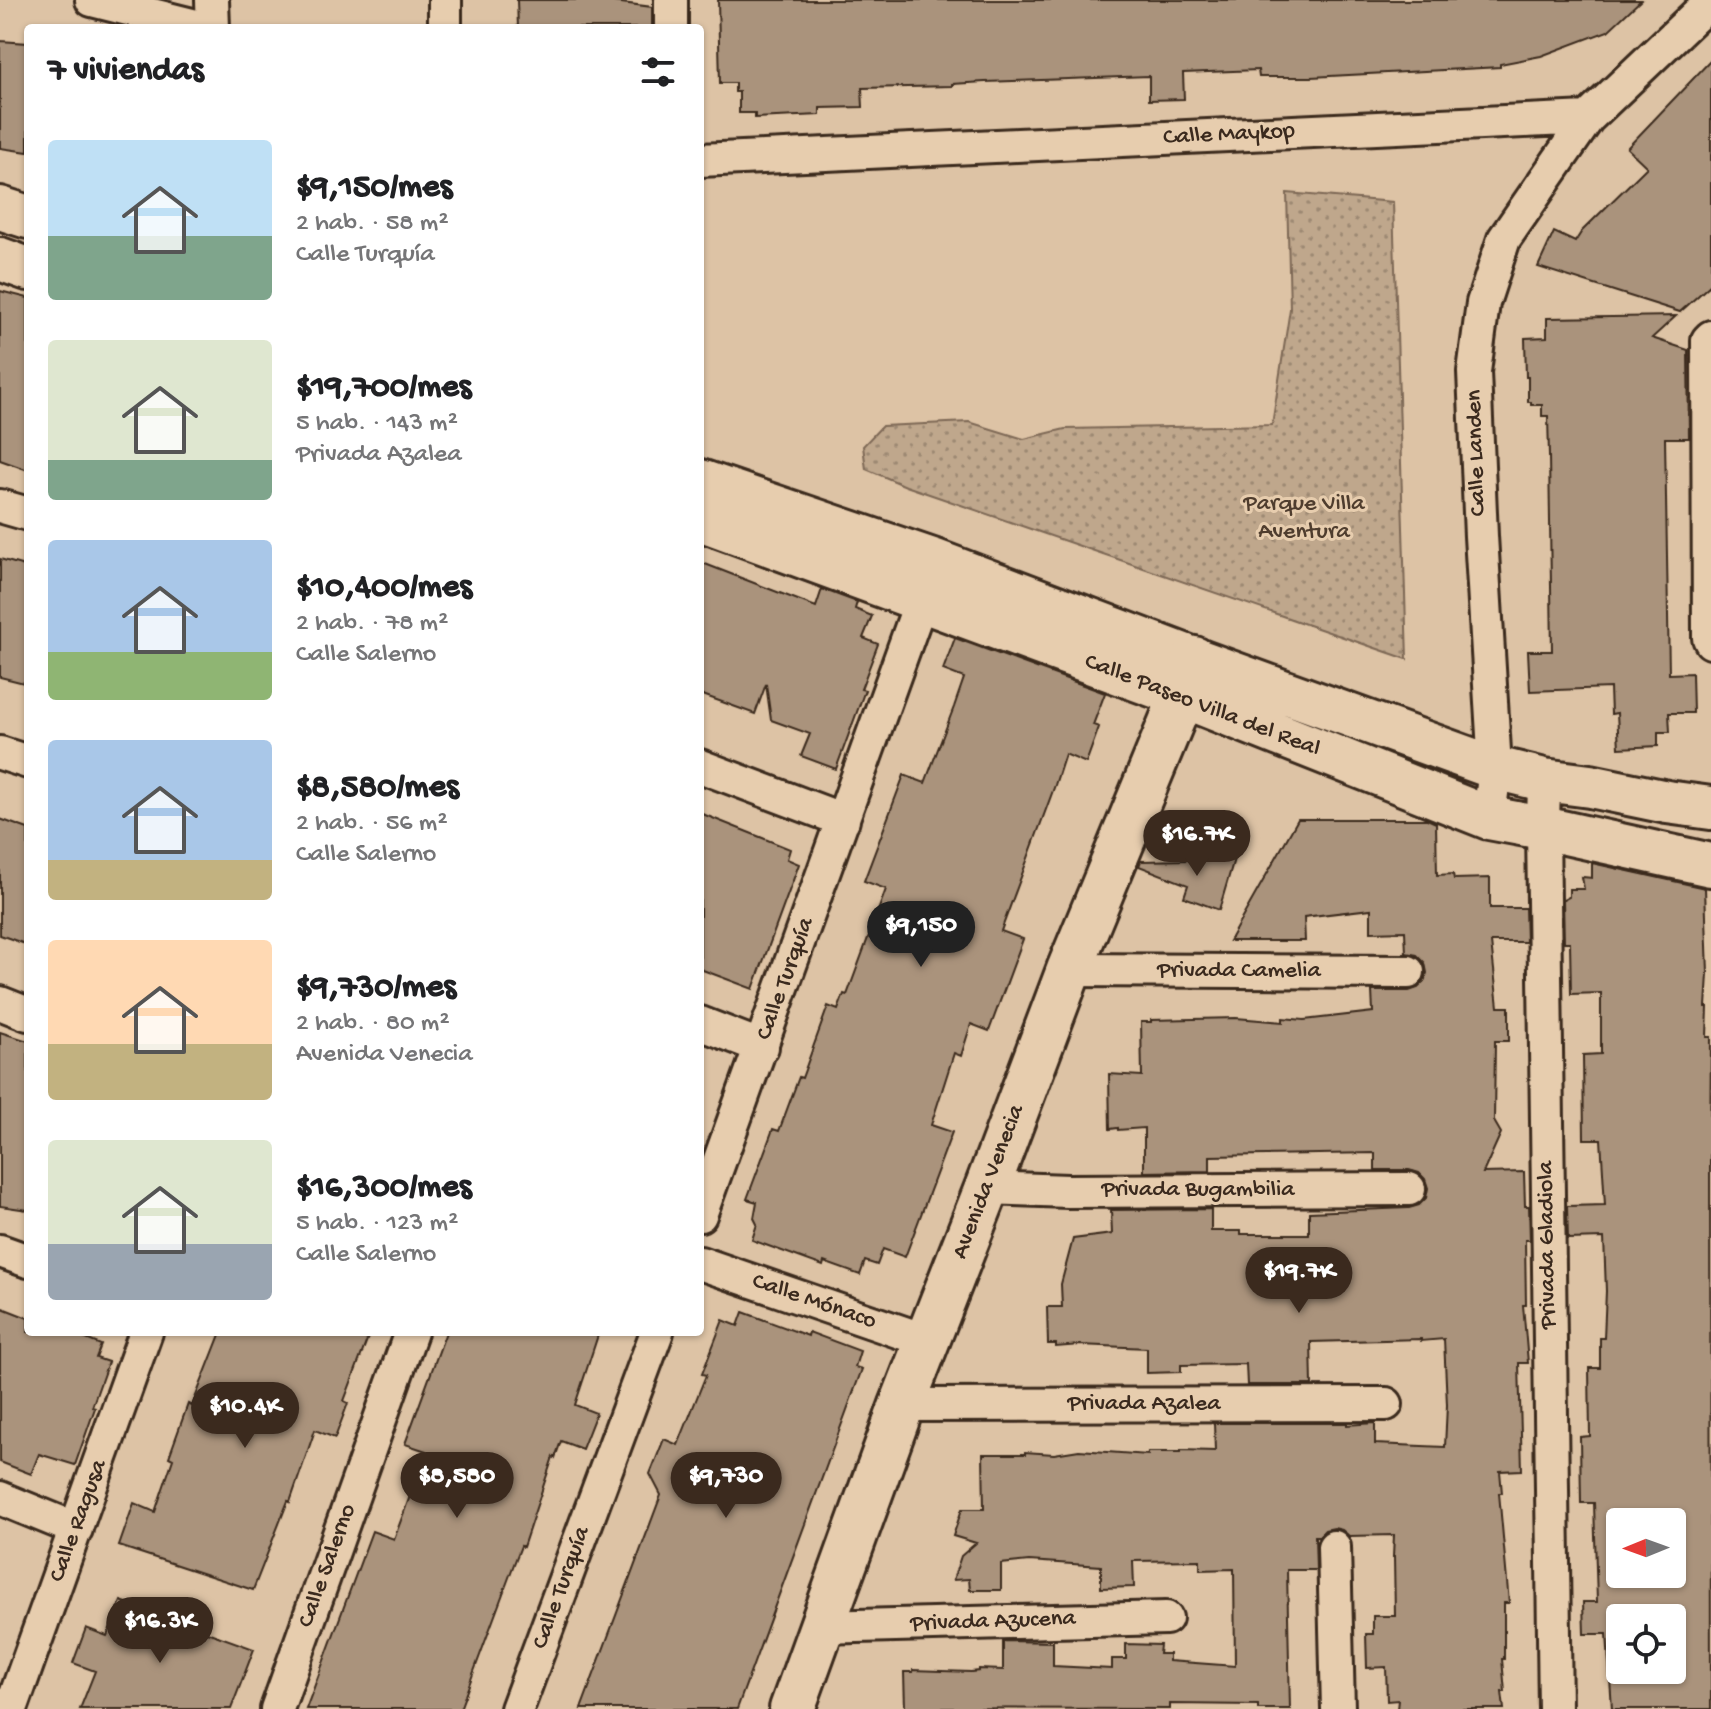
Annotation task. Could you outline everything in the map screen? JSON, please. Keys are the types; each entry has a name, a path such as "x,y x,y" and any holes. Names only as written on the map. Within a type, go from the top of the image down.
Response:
{"main road":[{"name":"Avenida Venecia","path":"792,1709 902,1405 1069,970 1188,677"}],"street":[{"path":"92,0 188,24"},
{"path":"212,0 213,24"},
{"path":"445,0 445,24"},
{"path":"671,0 671,24"},
{"path":"1588,118 1711,1"},
{"name":"Calle Maykop","path":"704,160 1588,118"},
{"name":"Calle Landen","path":"1489,818 1495,768 1474,372 1483,303 1504,239 1588,118"},
{"path":"0,208 24,216"},
{"path":"0,259 24,268"},
{"path":"1711,337 1708,340 1708,387 1711,642"},
{"name":"Calle Paseo Villa del Real","path":"704,482 935,561 1489,818 1711,865"},
{"path":"0,506 24,513"},
{"name":"Calle Paseo Villa del Real","path":"704,520 922,601 1495,768 1544,780 1711,808"},
{"name":"Calle Turquía","path":"704,1204 935,561"},
{"path":"0,753 24,761"},
{"path":"704,768 843,820"},
{"name":"Privada Gladiola","path":"1544,780 1555,1709"},
{"name":"Privada Camelia","path":"1069,970 1408,972"},
{"path":"0,1003 24,1012"},
{"path":"704,1025 762,1047"},
{"name":"Privada Bugambilia","path":"987,1188 1068,1191 1409,1189"},
{"path":"0,1251 24,1260"},
{"name":"Calle Mónaco","path":"704,1264 927,1341"},
{"name":"Calle Ragusa","path":"11,1709 145,1336"},
{"name":"Calle Salerno","path":"277,1709 410,1336"},
{"name":"Calle Turquía","path":"517,1709 656,1336"},
{"name":"Privada Azalea","path":"902,1405 1386,1404"},
{"path":"0,1498 76,1529"},
{"path":"1334,1547 1338,1709"},
{"name":"Privada Azucena","path":"820,1627 1166,1618"}],"green space":[{"name":"Parque Villa Aventura","path":"1287,193 1393,202 1407,659 906,486 866,469 863,446 882,426 969,422 1024,439 1065,429 1272,425 1290,309"}],"building":[{"path":"517,0 614,0 652,7 652,24 518,24"},
{"path":"718,0 1641,0 1608,31 1541,56 1500,64 1500,67 1311,77 1259,77 1258,70 1183,73 1184,99 1149,100 1149,76 862,88 863,107 820,108 820,115 755,118 755,113 739,113 739,92 735,92 735,83 720,83"},
{"path":"0,41 24,43 24,151 0,148"},
{"path":"1711,60 1711,284 1680,312 1538,267 1554,232 1575,242 1582,231 1647,167 1627,148"},
{"path":"0,291 24,297 24,469 0,460"},
{"path":"1676,316 1652,338 1688,350 1689,438 1665,438 1669,674 1692,673 1693,713 1669,713 1670,732 1658,732 1658,746 1619,748 1617,713 1611,714 1610,688 1530,691 1528,651 1552,651 1548,416 1542,416 1542,405 1528,402 1525,338 1547,337 1547,318"},
{"path":"0,559 24,566 24,683 0,677"},
{"path":"704,564 816,607 822,589 857,602 855,609 872,616 863,638 878,644 836,769 801,756 810,734 771,720 766,684 755,714 704,695"},
{"path":"955,638 1105,693 1093,725 1099,727 1086,763 1065,754 1001,931 1023,939 989,1031 971,1024 961,1056 954,1053 931,1125 952,1132 905,1257 883,1249 877,1265 865,1261 860,1275 824,1262 823,1266 752,1240 757,1224 754,1218 757,1202 747,1199 773,1129 779,1131 799,1077 802,1078 828,1006 838,1010 844,994 847,995 886,889 864,881 904,775 925,783 954,707 964,678 943,670"},
{"path":"704,815 790,849 787,859 799,864 753,989 704,971"},
{"path":"0,819 24,828 24,944 0,935"},
{"path":"1298,819 1427,819 1436,823 1437,875 1453,874 1454,879 1490,878 1490,908 1525,908 1526,942 1491,942 1498,1007 1509,1007 1509,1041 1495,1041 1494,1121 1501,1133 1483,1173 1524,1172 1525,1206 1529,1206 1530,1240 1525,1240 1526,1305 1523,1305 1528,1363 1519,1363 1522,1470 1500,1471 1502,1493 1499,1493 1509,1603 1504,1603 1504,1709 1397,1709 1398,1700 1387,1701 1386,1667 1367,1668 1366,1634 1373,1634 1373,1616 1395,1616 1394,1535 1349,1536 1334,1528 1315,1536 1316,1570 1287,1570 1290,1709 1258,1709 1258,1705 1170,1704 1170,1709 905,1708 904,1672 1003,1670 1003,1641 1053,1642 1053,1666 1112,1669 1112,1659 1126,1659 1126,1644 1160,1645 1159,1654 1169,1654 1169,1661 1235,1666 1234,1569 1200,1570 1200,1560 1133,1561 1134,1587 1101,1588 1101,1566 1029,1561 1001,1564 1001,1590 970,1590 969,1579 953,1580 961,1556 976,1543 953,1536 962,1509 984,1509 983,1454 1054,1454 1079,1450 1148,1455 1148,1452 1181,1450 1215,1451 1214,1423 1375,1423 1375,1444 1445,1447 1444,1339 1311,1342 1312,1385 1247,1385 1246,1364 1181,1365 1181,1372 1147,1373 1147,1348 1056,1347 1056,1344 1048,1344 1047,1307 1062,1307 1061,1284 1073,1239 1112,1234 1111,1210 1211,1209 1211,1231 1309,1234 1309,1212 1409,1208 1419,1205 1426,1198 1428,1188 1419,1173 1375,1170 1375,1153 1210,1156 1210,1171 1144,1172 1144,1128 1110,1129 1109,1074 1142,1076 1141,1022 1236,1018 1283,1022 1283,1018 1304,1020 1373,1012 1372,991 1409,991 1424,982 1427,973 1425,963 1417,955 1406,953 1405,931 1371,932 1371,909 1304,917 1305,941 1229,941"},
{"path":"1234,859 1219,910 1184,897 1188,885 1139,866 1141,861"},
{"path":"1592,863 1705,888 1707,1037 1711,1037 1711,1709 1612,1709 1610,1684 1686,1684 1686,1604 1606,1604 1606,1634 1584,1634 1583,1602 1597,1602 1594,1503 1581,1503 1580,1437 1590,1436 1589,1368 1600,1368 1606,1291 1604,1238 1568,1239 1567,1206 1605,1205 1601,1139 1584,1139 1583,1055 1601,1054 1601,993 1571,994 1570,942 1564,942 1563,900 1569,897 1569,889 1584,889 1582,877 1592,878"},
{"path":"0,1032 24,1040 24,1209 0,1206"},
{"path":"0,1307 24,1316 24,1336 79,1336 101,1345 96,1358 108,1362 75,1465 39,1454 31,1474 0,1462"},
{"path":"743,1312 860,1351 855,1367 862,1369 737,1709 581,1709 661,1495 650,1474 664,1439 678,1445 706,1375 702,1374 723,1320 738,1326"},
{"path":"219,1336 368,1336 344,1401 348,1403 335,1438 315,1430 290,1502 253,1590 119,1546 134,1503 155,1512 173,1459 169,1457 188,1404 192,1406"},
{"path":"445,1336 598,1336 575,1405 596,1413 582,1449 561,1441 553,1457 523,1547 460,1709 306,1709 372,1531 394,1539 426,1451 405,1444"},
{"path":"121,1601 254,1649 231,1709 80,1709 95,1671 73,1663 86,1628 107,1636"}]}
